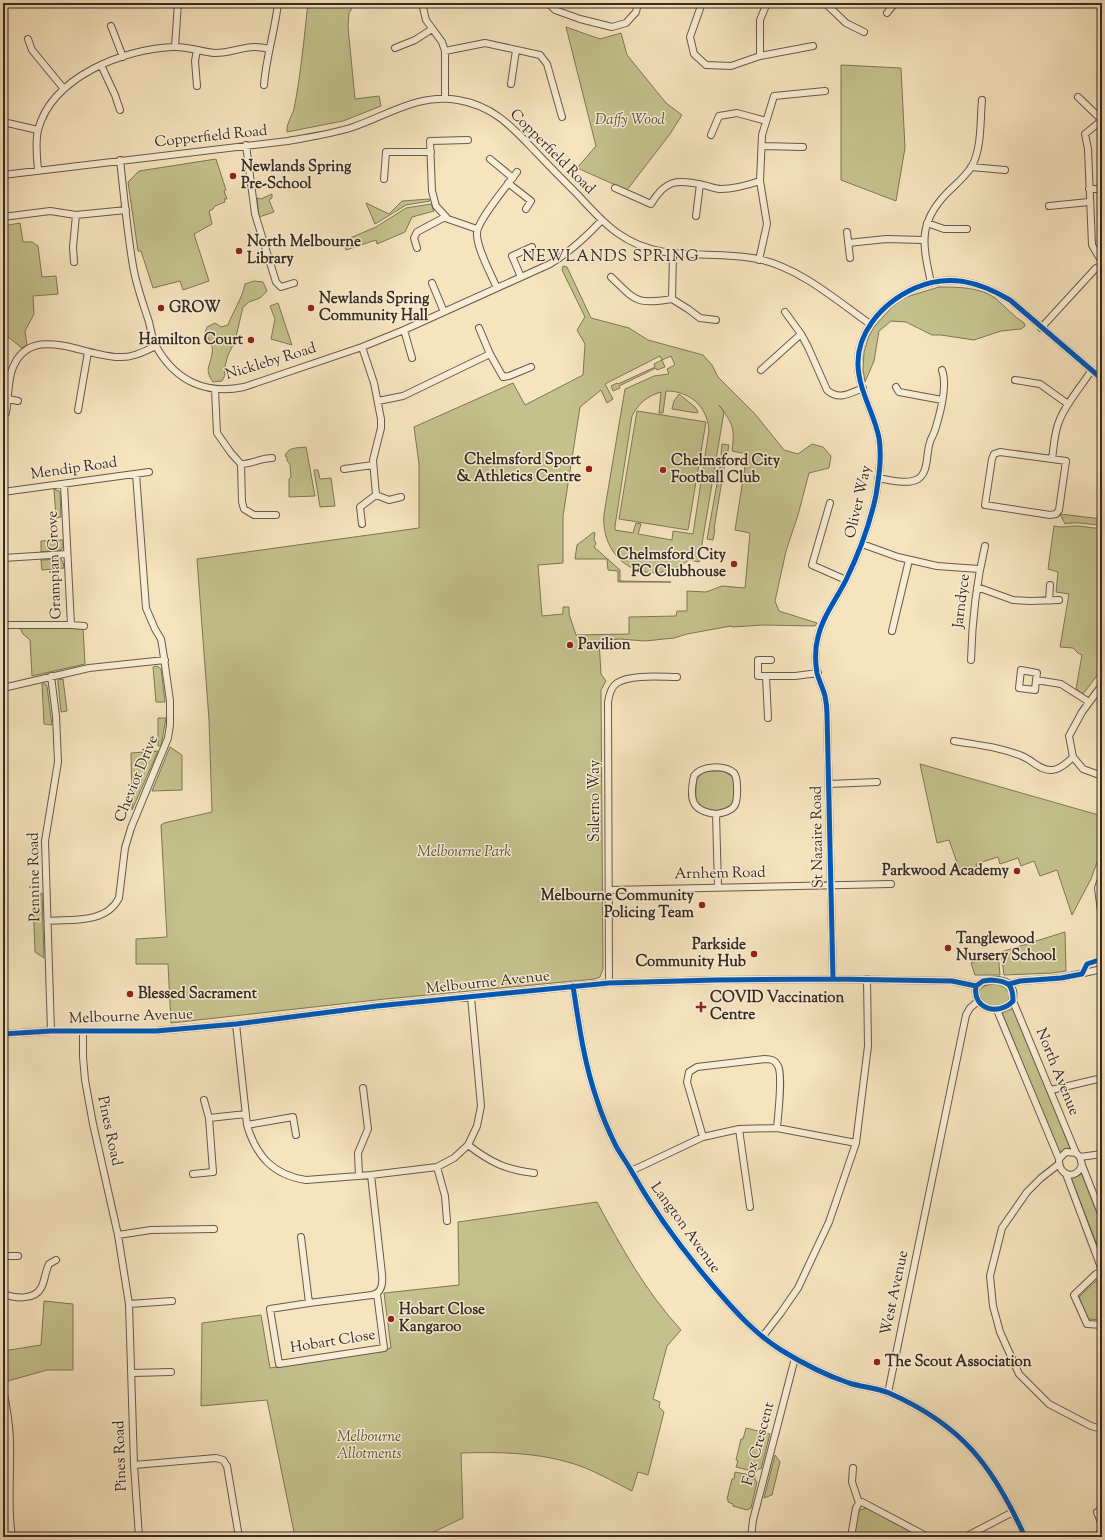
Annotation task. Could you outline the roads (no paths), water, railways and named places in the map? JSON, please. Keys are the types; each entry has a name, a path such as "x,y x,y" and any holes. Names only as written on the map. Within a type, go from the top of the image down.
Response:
{"street":[{"path":"175,47 178,3"},
{"path":"264,85 269,48 278,3"},
{"path":"422,3 426,20 442,42 445,51 445,98"},
{"path":"548,3 555,10 580,19 612,27 626,23 636,12 638,3"},
{"path":"702,3 690,37 694,54 706,65 731,66 760,56 813,46"},
{"path":"760,56 760,20 767,3"},
{"path":"825,3 846,23 864,32"},
{"path":"887,13 895,3"},
{"path":"111,26 123,56"},
{"path":"395,48 415,40 432,29"},
{"path":"28,39 32,50 64,89"},
{"path":"445,51 485,43 540,55 547,64 562,117"},
{"path":"38,170 38,130 48,110 64,89 100,65 123,56 175,47 217,53 249,46 269,48"},
{"path":"197,50 195,61 198,86"},
{"path":"511,84 516,50"},
{"path":"100,65 115,95 120,110"},
{"path":"759,260 767,224 760,181 762,136 774,96 825,90"},
{"path":"1078,97 1102,120 1085,134 1088,149 1088,189 1092,245 1102,262"},
{"name":"Copperfield Road","path":"3,175 288,141 322,135 353,127 410,103 429,99 445,98 459,100 481,106 501,118 519,134 602,220 619,234 640,246 659,252 673,254 722,255 759,260 785,268 810,283 870,324"},
{"path":"931,283 923,240 927,223 932,211 971,167 977,154 982,100"},
{"path":"711,135 719,116 737,113 766,121"},
{"path":"3,122 38,130"},
{"path":"468,140 430,141 432,196 436,206 445,217 477,229"},
{"path":"246,146 255,214 276,282 281,287 294,283"},
{"path":"762,146 803,146"},
{"path":"384,179 386,152 431,152"},
{"path":"490,159 531,202 526,209"},
{"name":"Nickleby Road","path":"120,160 133,266 141,301 156,346 168,364 180,375 194,384 215,389 244,387 362,347 404,330 550,264 586,238 602,220"},
{"path":"971,167 1004,170"},
{"path":"497,288 479,246 476,235 477,229 517,172"},
{"path":"615,188 651,204 658,193 669,183 690,182 720,189 746,186 760,181"},
{"path":"696,216 700,184"},
{"path":"1088,189 1102,189"},
{"path":"1049,206 1089,202"},
{"path":"3,217 50,211 76,214 126,210"},
{"path":"74,262 73,248 76,214"},
{"path":"417,248 414,238 417,232 445,217"},
{"path":"927,223 944,229 967,229"},
{"path":"847,232 850,258"},
{"path":"848,243 886,239 923,240"},
{"path":"521,277 512,256 532,247"},
{"path":"672,299 673,254"},
{"path":"1041,328 1096,268 1102,266"},
{"path":"611,277 635,299 654,302 672,299 700,318 716,320"},
{"name":"Oliver Way","path":"825,696 818,673 816,655 818,637 824,620 846,580 862,544 872,513 878,478 881,450 879,436 859,375 858,362 864,336 870,324 890,302 902,294 919,287 931,283 946,281 963,281 979,284 994,290 1010,300 1102,379"},
{"path":"432,284 444,312"},
{"path":"785,312 801,334 824,385 832,395 842,396 863,388"},
{"path":"479,328 490,354 503,376 509,376 531,367"},
{"path":"404,330 412,358"},
{"path":"761,370 801,334"},
{"path":"6,413 11,374 17,360 27,349 44,343 49,343 88,352 117,357 128,357 156,346"},
{"path":"362,347 371,372 378,401 381,428 373,466 376,495"},
{"path":"78,410 88,352"},
{"path":"378,401 403,396 490,354"},
{"path":"878,478 909,482 923,474 930,441 935,432 939,418 945,378 942,370"},
{"path":"1052,459 1055,434 1060,419 1068,404 1091,371"},
{"path":"1015,380 1040,384 1068,404"},
{"path":"896,387 899,392 942,400"},
{"path":"215,389 217,433 230,453 241,464 242,502 244,509 254,516 276,515"},
{"path":"8,399 18,401"},
{"path":"1000,452 1052,459 1066,461 1059,510 1056,514 1050,515 986,505 992,459 994,454 1000,452"},
{"path":"241,464 246,464 265,458 272,458"},
{"path":"344,469 373,466"},
{"name":"Mendip Road","path":"3,492 149,472"},
{"name":"Cheviot Drive","path":"48,921 94,918 105,914 116,904 125,848 131,828 168,738 170,725 170,701 161,639 146,608 136,474"},
{"name":"Grampian Grove","path":"3,625 71,625 64,484"},
{"path":"376,495 389,500 401,497"},
{"path":"362,524 360,507 376,495"},
{"path":"830,504 812,565 846,580"},
{"path":"862,544 909,560 936,566 979,569"},
{"name":"Jarndyce","path":"970,660 971,627 979,569 985,546"},
{"path":"3,558 67,554"},
{"path":"892,631 909,560"},
{"path":"1049,601 1050,585"},
{"path":"977,587 1013,600 1059,600"},
{"path":"71,625 84,626"},
{"path":"3,688 90,668 165,660"},
{"path":"772,660 758,660 758,676 795,676 818,673"},
{"name":"Pennine Road","path":"51,676 57,722 58,762 45,841 51,1031"},
{"name":"Salerno Way","path":"609,983 608,702 610,691 616,683 629,678 677,676"},
{"path":"766,676 768,718"},
{"path":"1036,680 1061,684 1089,702"},
{"path":"1102,685 1089,702 1069,736 1073,757 1083,769 1102,776"},
{"name":"St Nazaire Road","path":"825,696 829,784 833,979"},
{"path":"954,741 1002,750 1024,758 1041,768 1052,770 1063,765 1073,757"},
{"path":"707,768 728,769 733,772 737,781 738,797 735,806 728,812 716,814 701,811 697,808 693,799 694,776 707,768"},
{"path":"829,784 878,782"},
{"path":"716,814 718,887"},
{"path":"1102,876 1098,888 1102,919"},
{"name":"Arnhem Road","path":"609,890 831,884 891,884"},
{"path":"976,986 975,994 977,1002 986,1008 997,1010 1007,1007 1013,1001 1013,991 1009,984 1020,981 1061,978 1102,969"},
{"name":"Melbourne Avenue","path":"3,1034 51,1031 156,1031 236,1024 377,1006 609,983 833,979 952,981 976,986 991,980 1002,981 1009,984"},
{"path":"762,1336 798,1288 829,1222 856,1143 868,1046 868,980"},
{"name":"Langton Avenue","path":"573,986 582,1043 591,1083 616,1146 661,1218 682,1248 732,1308 762,1336 779,1349 825,1373 849,1383 888,1393"},
{"path":"236,1024 247,1125 257,1151 267,1162 282,1173 296,1178 306,1180 371,1175 437,1167 454,1158 468,1145 478,1126 481,1106 471,997"},
{"name":"North Avenue","path":"1013,1001 1102,1216"},
{"name":"West Avenue","path":"888,1393 966,1015 970,1008 977,1002"},
{"name":"North Avenue","path":"997,1010 1061,1170 1066,1174 1102,1270 1074,1295 1087,1324 1102,1325"},
{"name":"Pines Road","path":"83,1031 85,1080 93,1124 118,1235 130,1304 134,1466 139,1537"},
{"path":"703,1137 687,1082 689,1072 697,1067 742,1061 771,1059 779,1066 777,1128"},
{"path":"1050,1090 1102,1078"},
{"path":"359,1176 358,1153 368,1129 363,1088"},
{"path":"193,1174 213,1172 209,1118 204,1100"},
{"path":"209,1118 246,1114"},
{"path":"247,1125 293,1118 296,1135"},
{"path":"631,1171 703,1137 740,1129 777,1128 856,1143"},
{"path":"740,1129 750,1207"},
{"path":"468,1145 485,1158 495,1163 507,1168 534,1173"},
{"path":"1102,1154 1078,1155 1066,1152 1059,1162 1027,1192 1002,1228 990,1276 993,1306 1000,1332 1019,1374 1049,1404 1091,1426 1102,1429"},
{"path":"1066,1174 1075,1174 1082,1165"},
{"path":"437,1167 445,1196 447,1221"},
{"name":"Hobart Close","path":"371,1175 382,1274 382,1286 376,1294 384,1348 279,1364 270,1309 376,1294"},
{"path":"118,1235 151,1230 214,1229"},
{"path":"301,1237 309,1303"},
{"path":"3,1256 18,1256"},
{"path":"3,1294 10,1296 30,1296 38,1292 49,1264 56,1260"},
{"path":"3,1299 10,1296"},
{"path":"130,1304 172,1301"},
{"name":"Fox Crescent","path":"751,1537 753,1520 795,1358"},
{"path":"132,1373 170,1372"},
{"path":"888,1393 931,1416 952,1430 967,1443 991,1473 1014,1512 1025,1537"},
{"path":"3,1394 8,1424 8,1500 11,1537"},
{"path":"134,1466 216,1458 223,1460 227,1466 239,1537"},
{"path":"851,1537 856,1508 859,1503 852,1482 853,1468"},
{"path":"859,1503 865,1503 928,1537"},
{"path":"1102,1510 1097,1512 1102,1525"},
{"path":"965,1537 1014,1512"},
{"path":"1098,1537 1102,1529"}],"place":[{"name":"Newlands Spring Pre-School","path":"233,176"},
{"name":"North Melbourne Library","path":"239,251"},
{"name":"GROW","path":"161,308"},
{"name":"Newlands Spring Community Hall","path":"311,308"},
{"name":"Hamilton Court","path":"251,340"},
{"name":"Chelmsford Sport & Athletics Centre","path":"589,469"},
{"name":"Chelmsford City Football Club","path":"663,470"},
{"name":"Chelmsford City FC Clubhouse","path":"734,564"},
{"name":"Pavilion","path":"570,645"},
{"name":"Parkwood Academy","path":"1017,871"},
{"name":"Melbourne Community Policing Team","path":"702,905"},
{"name":"Tanglewood Nursery School","path":"948,948"},
{"name":"Parkside Community Hub","path":"754,954"},
{"name":"Blessed Sacrament","path":"130,994"},
{"name":"COVID Vaccination Centre","path":"701,1007"},
{"name":"Hobart Close Kangaroo","path":"391,1319"},
{"name":"The Scout Association","path":"877,1362"}],"district":[{"name":"NEWLANDS SPRING","path":"611,257"}],"park label":[{"name":"Daffy Wood","path":"630,120"},
{"name":"Melbourne Park","path":"464,852"},
{"name":"Melbourne Allotments","path":"369,1446"}]}
